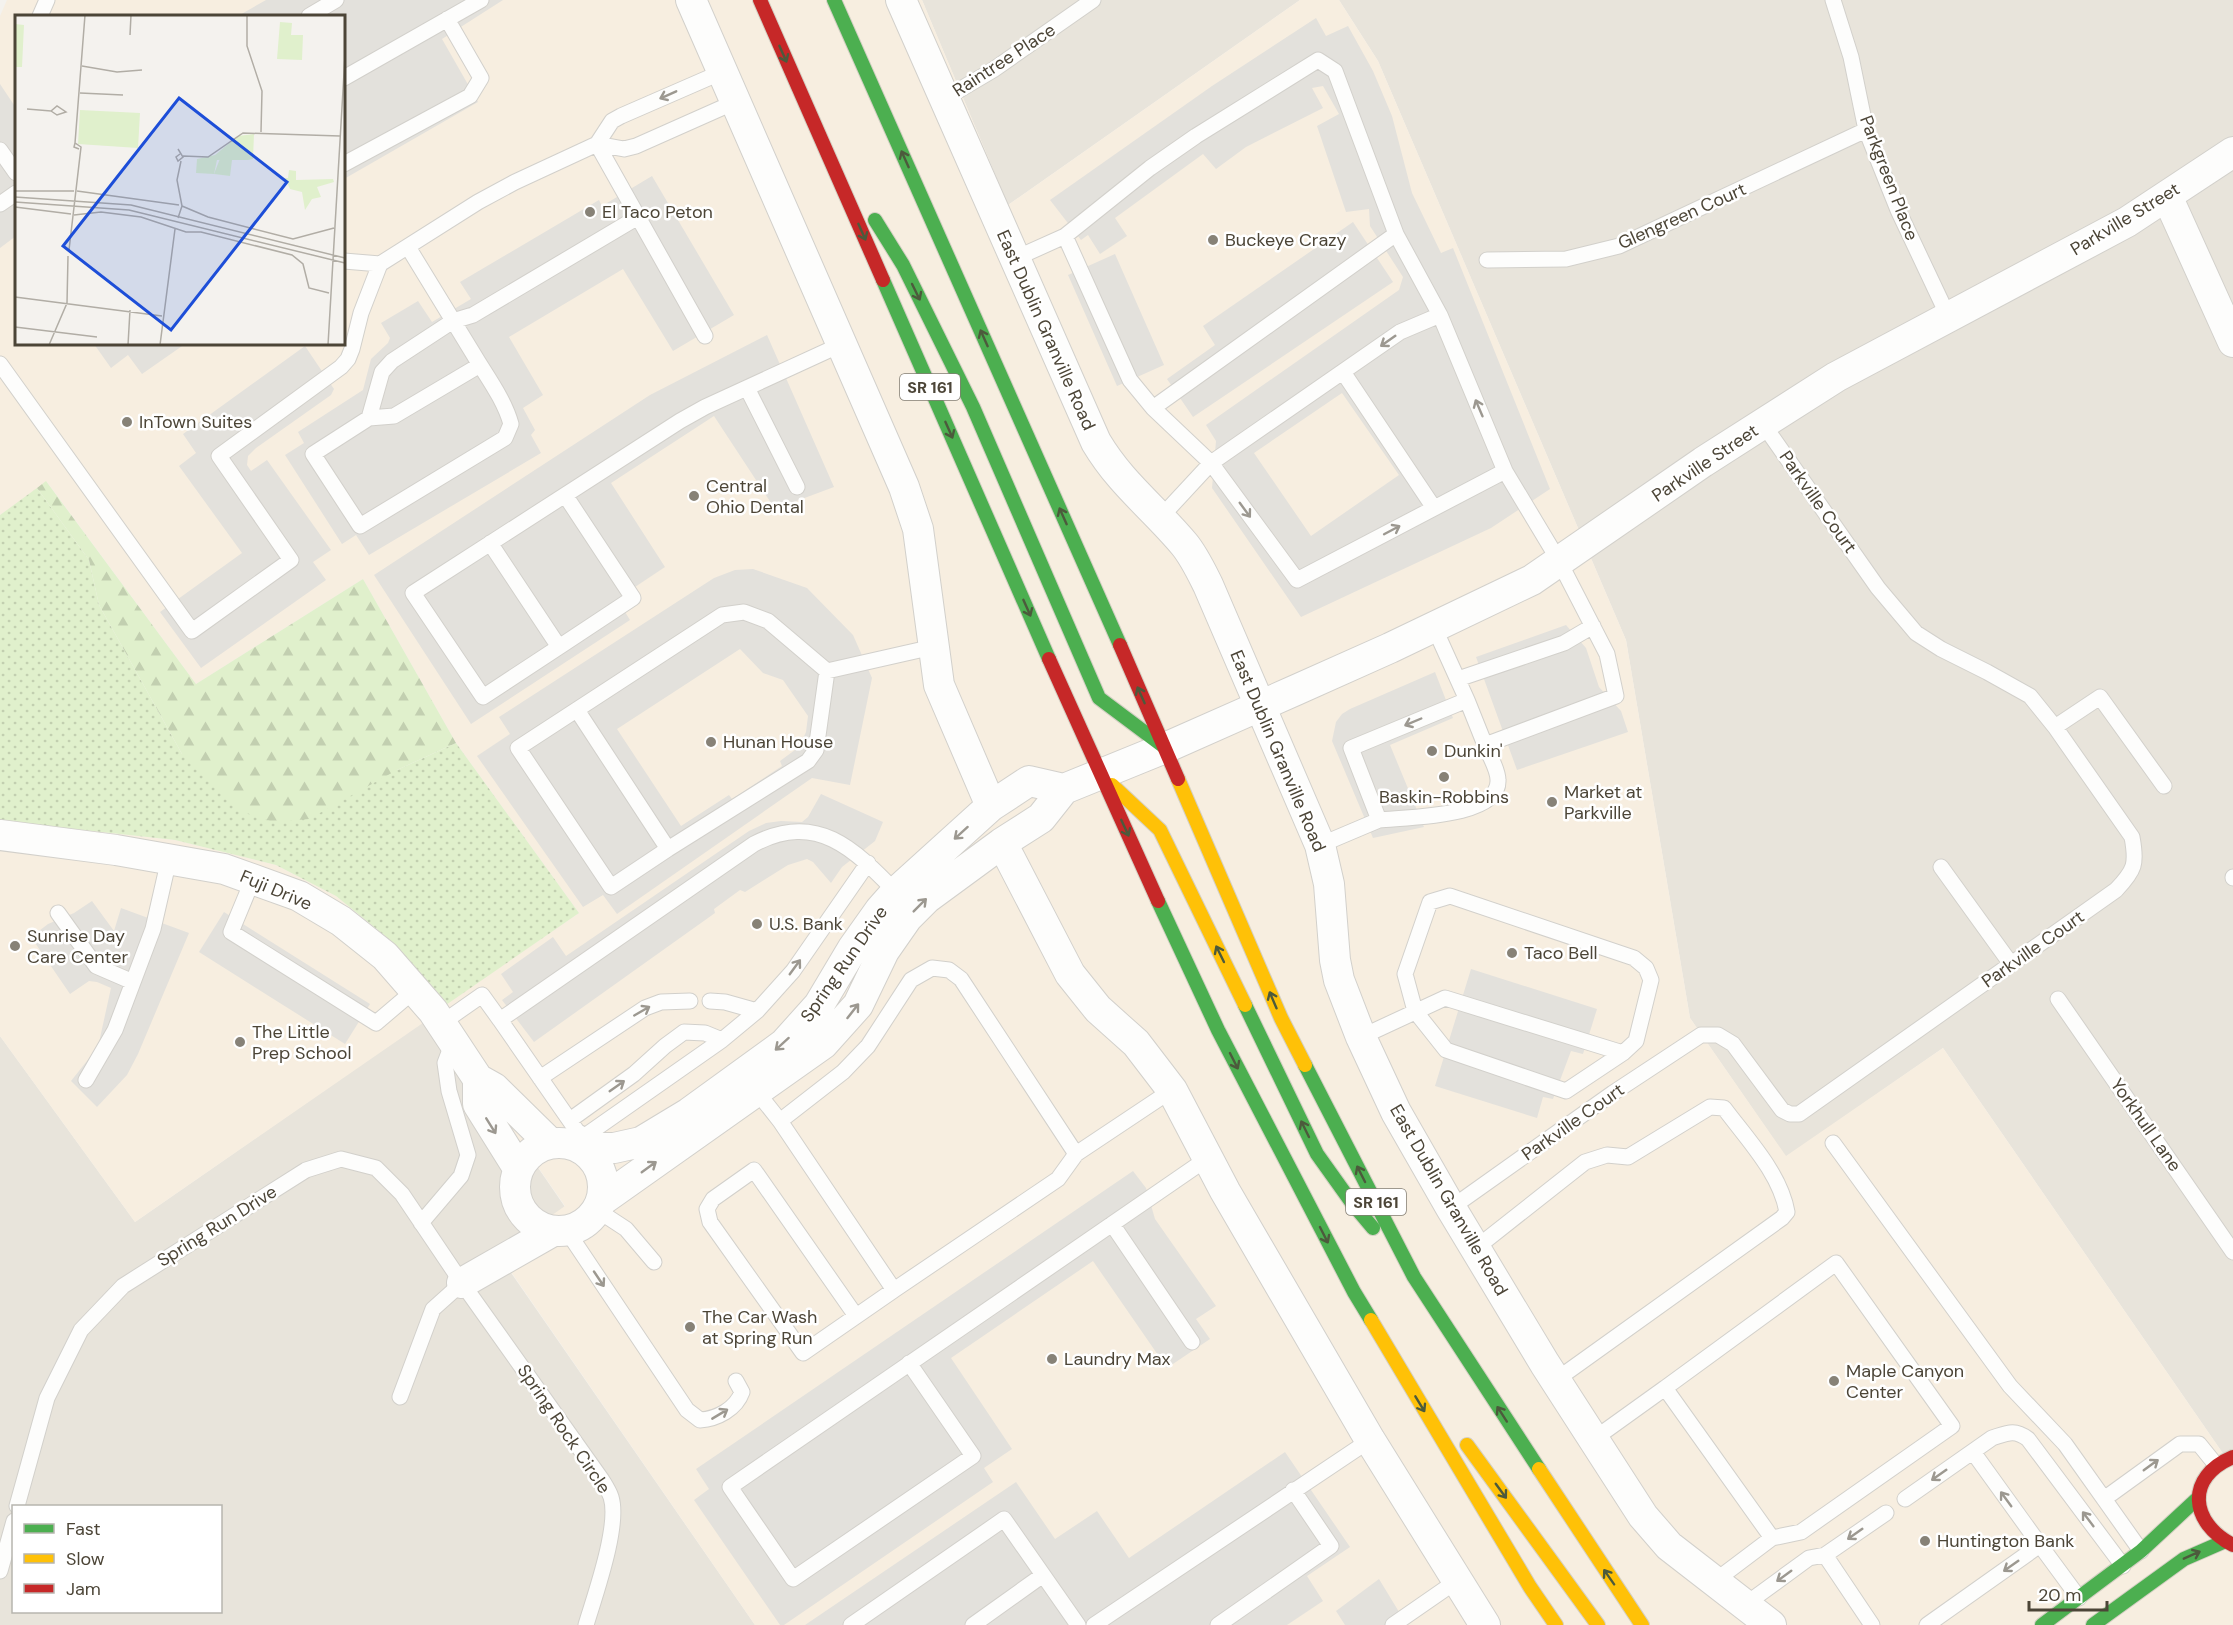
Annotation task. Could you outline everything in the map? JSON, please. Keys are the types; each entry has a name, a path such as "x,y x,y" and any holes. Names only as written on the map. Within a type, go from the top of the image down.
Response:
{"main road":[{"name":"SR 161","path":"760,0 1100,775 1218,1030 1354,1292 1530,1587 1556,1625"},
{"name":"SR 161","path":"834,0 1165,748 1281,1018 1414,1277 1642,1625"},
{"path":"811,116 903,266 968,397 1099,698 1165,748"},
{"path":"1100,775 1160,830 1317,1154 1352,1203 1414,1277"},
{"path":"1354,1292 1443,1413"},
{"path":"1457,1432 1598,1625"},
{"path":"2228,1544 2212,1534 2205,1523 2200,1510 2199,1497 2207,1474 2216,1465 2233,1457"},
{"path":"2042,1625 2123,1566 2199,1497"},
{"path":"2093,1625 2184,1559 2228,1544"}],"street":[{"path":"691,0 904,487 918,529 939,685 991,806"},
{"name":"East Dublin Granville Road","path":"901,0 1096,441 1109,463 1185,546 1197,563 1320,845 1329,884 1335,960 1339,980 1361,1037 1396,1112 1451,1208 1556,1380 1643,1516 1669,1546 1771,1625"},
{"name":"Parkville Street","path":"1165,748 1434,627 1532,580 1836,377 2127,222 2233,152"},
{"path":"2167,196 2233,342"},
{"path":"1064,789 1165,748"},
{"name":"Spring Run Drive","path":"580,1148 614,1148 640,1142 689,1113 784,1044 819,1005 860,939 896,892 991,806 1029,781 1064,789 1041,818 1002,843 927,898 908,918 884,951 858,1005 823,1044 599,1205"},
{"name":"Fuji Drive","path":"0,835 116,850 224,869 299,896 341,921 385,956 416,989 478,1079 494,1088 550,1143"},
{"path":"1002,843 1070,974 1098,1009 1136,1043 1172,1090 1225,1191 1370,1440 1485,1625"},
{"name":"Fuji Drive","path":"478,1079 478,1104 518,1168"},
{"path":"462,1283 560,1231 584,1223 599,1205 603,1185 600,1170 592,1158 580,1148 566,1143 550,1143 526,1156 518,1168 514,1182 515,1195 528,1219 540,1227 560,1231"},
{"path":"495,1264 520,1208"}],"lane":[{"path":"40,15 47,0"},
{"path":"311,15 336,0"},
{"path":"345,77 481,0"},
{"name":"Raintree Place","path":"944,99 993,70 1093,0"},
{"name":"Parkgreen Place","path":"1833,0 1851,57 1866,130 1898,210 1948,316"},
{"path":"345,163 470,96 481,78 447,19"},
{"path":"1014,259 1065,236 1150,168 1196,136 1318,60 1335,71 1396,234 1440,315 1505,471 1559,561 1608,654 1616,696 1485,745"},
{"path":"345,261 380,264 496,192 597,144 612,121 722,72"},
{"path":"597,144 624,149 636,146 735,102"},
{"name":"Glengreen Court","path":"1487,260 1566,260 1619,246 1866,130"},
{"path":"597,144 705,336"},
{"path":"0,150 15,172"},
{"path":"0,204 15,194"},
{"path":"369,418 382,372 392,361 453,321 473,315 638,217"},
{"path":"1153,408 1396,234"},
{"path":"1065,236 1131,380 1153,408 1211,463 1297,580 1505,471"},
{"path":"408,247 480,364 507,410 511,424 505,438 360,526 313,454 369,418 394,416 480,364"},
{"path":"0,364 192,631 291,560 219,456 341,367 348,359 361,313 380,264"},
{"path":"1160,518 1211,463 1400,332 1440,315"},
{"path":"565,495 633,598 483,696 413,592 680,421 840,345"},
{"path":"1343,372 1434,508"},
{"path":"747,388 797,487"},
{"name":"Parkville Court","path":"1451,1208 1613,1093 1701,1035 1718,1035 1733,1044 1782,1110 1790,1114 1799,1114 2116,890 2130,876 2135,856 2132,837 2055,727 2030,696 1941,649 1916,633 1878,588 1763,424"},
{"path":"490,543 559,647"},
{"path":"744,612 768,621 827,671 816,750 808,761 611,887 518,748 722,615 744,612"},
{"path":"1458,680 1564,643 1593,626"},
{"path":"1320,845 1379,820 1451,813 1487,801 1495,794 1498,779 1467,700 1434,627"},
{"path":"827,671 933,647"},
{"path":"2055,727 2100,697 2164,786"},
{"path":"1379,820 1351,748 1467,700"},
{"path":"577,710 668,849"},
{"path":"500,1020 744,851 771,835 789,831 816,833 848,847 868,862 896,892"},
{"path":"86,1080 115,1030 153,929 169,859"},
{"path":"421,1223 460,1176 468,1155 449,1091 445,1063 447,1032 482,995 577,1131 585,1136 722,1040 757,1011 793,971 868,862"},
{"path":"1941,867 2011,964"},
{"path":"253,879 231,932 376,1023 416,989"},
{"path":"1450,896 1635,958 1646,968 1651,980 1636,1041 1623,1053 1566,1091 1446,1050 1415,1011 1405,974 1430,902 1450,896"},
{"path":"58,913 96,966 133,982"},
{"path":"780,1121 843,1072 868,1046 911,980 932,968 950,970 960,979 1076,1154"},
{"path":"1361,1037 1445,998 1623,1053"},
{"name":"Yorkhull Lane","path":"2058,999 2233,1252"},
{"path":"540,1078 645,1008 661,1002 690,1001"},
{"path":"710,1001 725,1002 757,1011"},
{"path":"570,1120 634,1074 684,1032 705,1033 722,1040"},
{"path":"856,1316 754,1170 713,1199 707,1209 710,1222 802,1353 1058,1179 1076,1154 1172,1090"},
{"path":"757,1092 780,1121 894,1290"},
{"path":"1476,1248 1585,1162 1607,1155 1628,1157 1710,1107 1724,1107 1769,1170 1784,1196 1787,1212 1782,1218 1556,1380"},
{"path":"1833,1143 2010,1386 2066,1444 2141,1551"},
{"path":"909,1363 973,1455 794,1579 730,1487 909,1363 1208,1158"},
{"name":"Spring Run Drive","path":"17,1505 47,1398 81,1330 123,1286 306,1170 341,1159 376,1168 402,1194 462,1283"},
{"path":"599,1205 626,1229 654,1262"},
{"path":"1112,1224 1192,1342"},
{"path":"560,1231 687,1410 700,1420 714,1419 738,1402 742,1392 736,1381"},
{"path":"1594,1439 1836,1263 1952,1426 1801,1532 1772,1538 1715,1581"},
{"path":"400,1397 433,1309 462,1283"},
{"name":"Spring Rock Circle","path":"462,1283 596,1471 611,1497 613,1515 607,1550 586,1625"},
{"path":"1665,1388 1772,1538"},
{"path":"1905,1499 1992,1438 2007,1433 2019,1433 2028,1439 2123,1566"},
{"path":"1094,1625 1370,1440"},
{"path":"2104,1499 2180,1444 2199,1444 2216,1465"},
{"path":"1973,1452 2079,1598"},
{"path":"1218,1625 1331,1546 1293,1490"},
{"path":"1746,1604 1809,1558 1825,1555 1886,1513"},
{"path":"851,1625 1004,1519 1078,1625"},
{"path":"0,1571 12,1528"},
{"path":"1928,1625 2040,1545"},
{"path":"1825,1555 1872,1625"},
{"path":"973,1625 1043,1575"},
{"path":"1393,1625 1458,1580"},
{"path":"2114,1609 2125,1624"}],"shaded area":[{"path":"7,0 922,0 1008,205 1300,0 1339,0 1378,61 1626,640 1690,1018 1786,1156 1943,1048 2233,1468 2233,1625 755,1625 498,1253 565,1206 433,1016 135,1222 0,1036 0,821 175,840 276,865 336,896 385,936 420,973 443,1006 579,913 456,743 363,579 196,684 47,482 0,515 0,16"},
{"path":"266,0 503,0 442,39 478,102 345,178 345,15 240,15"},
{"path":"922,0 1300,0 1008,205"},
{"path":"1339,0 2233,0 2233,1468 1943,1048 1786,1157 1690,1018 1626,640 1378,61"},
{"path":"1316,18 1326,36 1348,26 1373,71 1392,116 1412,193 1441,253 1453,248 1550,489 1491,528 1301,617 1212,488 1216,441 1206,425 1399,290 1403,277 1370,226 1369,209 1346,212 1317,126 1339,114 1323,86 1312,88 1323,108 1246,147 1216,169 1203,154 1115,218 1127,236 1100,254 1088,235 1081,240 1050,200 1212,86","holes":["1342,393 1399,475 1311,536 1254,453"]},
{"path":"0,84 15,106 15,237 0,248"},
{"path":"652,176 734,315 673,351 623,269 509,337 543,395 523,408 535,430 531,435 541,453 369,555 356,535 342,544 285,455 304,443 298,432 363,390 371,359 388,343 390,338 381,323 418,301 432,322 471,299 460,282 599,200 602,206"},
{"path":"1353,222 1393,282 1193,417 1167,379 1215,345 1203,326"},
{"path":"1115,254 1164,365 1117,386 1068,275"},
{"path":"767,335 834,487 775,509 714,416 611,483 665,567 617,599 630,620 471,724 374,575 650,395"},
{"path":"95,345 184,345 142,374 128,355 111,368"},
{"path":"305,346 334,389 331,395 256,448 248,456 247,465 251,471 267,460 331,550 313,562 326,580 201,668 160,612 242,553 179,466 196,453 183,434"},
{"path":"753,569 807,588 853,635 872,678 850,785 812,778 617,914 603,895 583,907 477,756 510,734 499,717 714,578 735,570","holes":["740,649 763,673 783,680 808,716 806,732 799,747 780,761 782,766 732,799 729,795 681,826 617,729"]},
{"path":"1566,625 1586,648 1599,687 1621,711 1628,732 1517,770 1476,657"},
{"path":"1435,672 1453,718 1390,745 1424,827 1373,838 1332,741 1336,722 1350,709"},
{"path":"821,794 883,822 875,841 842,867 831,883 813,862 807,859 788,865 745,892 740,890 714,909 715,913 534,1042 502,1000 513,992 501,974 553,937 566,956 749,831 766,823 802,822 808,817"},
{"path":"92,901 114,931 121,908 189,933 127,1075 97,1107 71,1081 98,1047 111,988 89,981 70,994 31,937 48,924 74,913"},
{"path":"224,912 370,1004 345,1044 199,952"},
{"path":"1471,969 1597,1009 1583,1054 1571,1051 1553,1099 1543,1097 1537,1118 1435,1086"},
{"path":"433,1015 565,1207 498,1254 755,1625 0,1625 0,1036 135,1222"},
{"path":"1133,1171 1146,1188 1155,1219 1216,1306 1196,1319 1210,1339 1167,1368 1093,1261 951,1358 1012,1449 984,1468 993,1482 784,1625 780,1625 694,1500 709,1489 696,1469"},
{"path":"1285,1452 1350,1547 1307,1576 1323,1601 1287,1625 805,1625 1016,1482 1055,1539 1097,1511 1129,1558"},
{"path":"1379,1579 1407,1625 1345,1625 1336,1611"}],"green space":[{"path":"46,481 196,684 363,579 456,743 397,770 309,819 273,822 238,810 182,754 99,605 89,560 37,488"},
{"path":"37,488 89,560 99,605 182,754 397,770 456,743 579,913 443,1007 420,973 385,936 336,896 276,865 175,840 0,821 0,515"}],"traffic: fast":[{"path":"834,0 1120,645"},
{"path":"875,220 903,265 973,407 1099,698 1163,746"},
{"path":"883,280 1049,659"},
{"path":"1158,901 1218,1030 1354,1292 1371,1320"},
{"path":"1245,1005 1317,1154 1373,1228"},
{"path":"1305,1065 1414,1277 1539,1469"},
{"path":"2042,1625 2141,1551 2199,1497"},
{"path":"2093,1625 2184,1559 2223,1542"}],"traffic: slow":[{"path":"1178,779 1281,1018 1305,1065"},
{"path":"1112,785 1160,830 1245,1005"},
{"path":"1371,1320 1530,1587 1556,1625"},
{"path":"1467,1445 1598,1625"},
{"path":"1539,1469 1642,1625"}],"traffic: jam":[{"path":"760,0 883,280"},
{"path":"1120,645 1178,779"},
{"path":"1049,659 1158,901"},
{"path":"2233,1457 2217,1466 2207,1476 2201,1488 2199,1500 2201,1513 2208,1525 2233,1545"}],"place":[{"name":"El Taco Peton","path":"590,212"},
{"name":"Buckeye Crazy","path":"1213,240"},
{"name":"InTown Suites","path":"127,422"},
{"name":"Central Ohio Dental","path":"694,496"},
{"name":"Hunan House","path":"711,742"},
{"name":"Dunkin'","path":"1432,751"},
{"name":"Baskin-Robbins","path":"1444,777"},
{"name":"Market at Parkville","path":"1552,802"},
{"name":"U.S. Bank","path":"757,924"},
{"name":"Sunrise Day Care Center","path":"15,946"},
{"name":"Taco Bell","path":"1512,953"},
{"name":"The Little Prep School","path":"240,1042"},
{"name":"The Car Wash at Spring Run","path":"690,1327"},
{"name":"Laundry Max","path":"1052,1359"},
{"name":"Maple Canyon Center","path":"1834,1381"},
{"name":"Huntington Bank","path":"1925,1541"}]}
